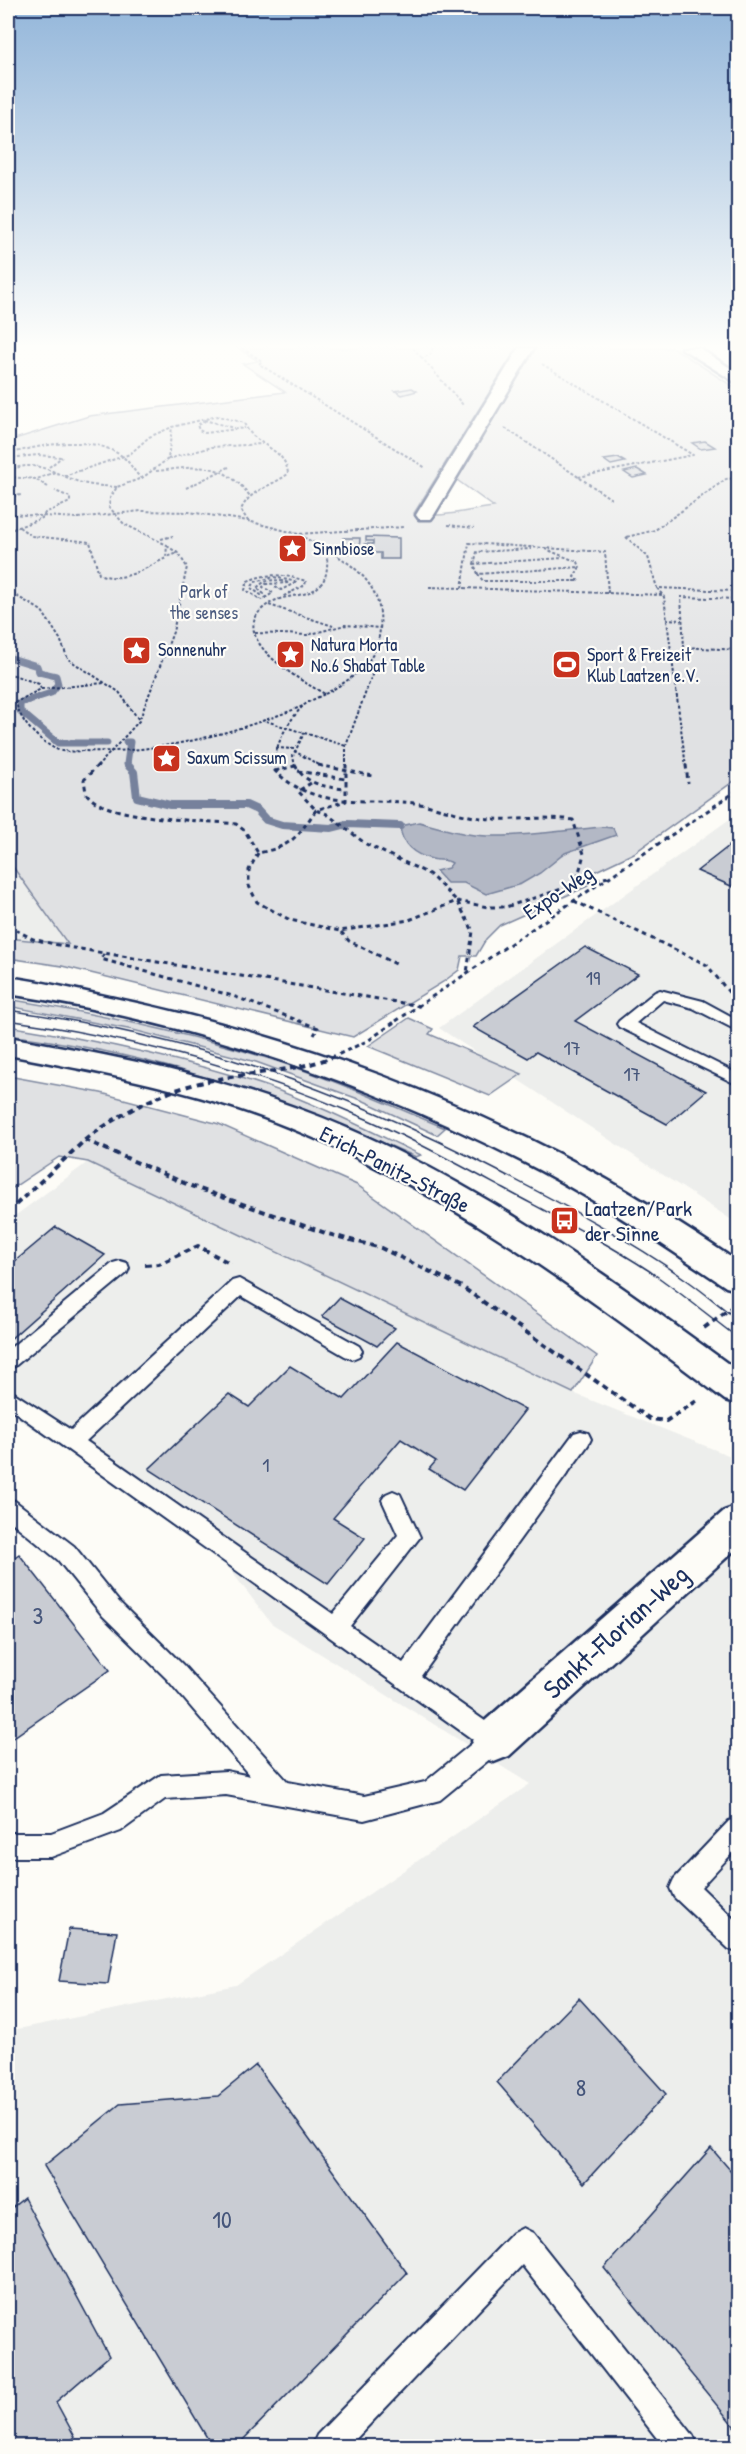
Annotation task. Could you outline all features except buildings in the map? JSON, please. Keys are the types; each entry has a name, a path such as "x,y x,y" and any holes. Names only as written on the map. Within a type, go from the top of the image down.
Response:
{"main road":[{"path":"425,514 458,463"},
{"path":"8,986 148,1014 240,1038 389,1090 494,1135 612,1197 738,1278"},
{"name":"Erich-Panitz-Straße","path":"8,1046 171,1079 322,1130 420,1177 510,1230 731,1384"},
{"name":"Sankt-Florian-Weg","path":"494,1741 738,1523"}],"lane":[{"path":"738,1026 698,1004 660,995 625,1024 738,1080"},
{"path":"8,1361 120,1268"},
{"path":"72,1442 239,1286 352,1351"},
{"path":"8,1397 494,1741 431,1792 364,1808 226,1783 161,1786 112,1822 51,1845 8,1845"},
{"path":"405,1679 580,1438"},
{"path":"334,1629 409,1537 393,1500"},
{"path":"8,1507 66,1553 111,1609 175,1672 282,1794"},
{"path":"738,1830 683,1888 738,1940"},
{"path":"328,2446 523,2243 682,2446"}],"path":[{"path":"49,466 54,463"},
{"path":"64,476 106,463"},
{"path":"127,463 135,474 142,478"},
{"path":"8,471 28,465 49,466 64,476 84,483 117,487 142,478 164,463"},
{"path":"248,521 241,510 243,504 250,496 280,482 288,474 287,463"},
{"path":"418,463 435,473 450,475"},
{"path":"578,477 654,463"},
{"path":"186,488 229,467"},
{"path":"155,471 207,468 220,471 233,476 250,496"},
{"path":"8,477 37,479 57,471"},
{"path":"688,783 663,595 657,588 648,557 626,537 655,530 726,479 738,478"},
{"path":"37,479 48,487"},
{"path":"117,487 110,498 109,507 112,514 124,524 160,540 178,553 187,567 173,632 139,721 84,780 86,794 98,804 141,816 236,824 245,831 258,853"},
{"path":"8,531 42,518 45,513 70,502 70,497 55,491"},
{"path":"8,497 21,495"},
{"path":"8,514 42,518 78,518 167,510 248,521 298,534 357,567 378,595 382,611 381,628 379,639 368,662 347,681 325,694 266,721 219,735 126,750 57,750 43,736 30,729 16,712 16,702 41,689 63,689 105,683"},
{"path":"298,534 399,529 411,525 425,514"},
{"path":"19,527 23,533 32,537 63,537 90,542 99,574 104,578 122,577 178,553"},
{"path":"160,540 173,536"},
{"path":"462,588 469,543 605,552 608,593"},
{"path":"528,543 578,561 580,567 574,577 579,581 483,582 474,564 477,552 541,548"},
{"path":"166,558 167,545"},
{"path":"278,599 296,597 319,586 328,572 327,550"},
{"path":"474,564 567,557"},
{"path":"478,574 580,567"},
{"path":"275,587 281,590 297,582 274,577 255,582 250,588 261,596 264,594 257,588 264,582 278,580 289,583 266,584 263,587 273,593 262,600 249,594 245,586 254,578 270,575 291,576 306,581 305,585 268,605 257,619 255,633 262,650 276,666 325,694"},
{"path":"429,587 663,595"},
{"path":"657,588 738,591"},
{"path":"8,591 42,611 60,639 68,659 120,692 139,721"},
{"path":"738,599 681,597 684,648 738,650"},
{"path":"268,605 334,626 381,628"},
{"path":"666,619 682,620"},
{"path":"255,633 307,635 325,632 334,626"},
{"path":"346,801 344,789 346,746 372,675 368,662"},
{"path":"8,673 39,684 41,689"},
{"path":"304,705 276,748 275,771 316,810 327,814 366,844 429,874 457,901 473,931 467,974"},
{"path":"266,721 346,746"},
{"path":"304,733 295,750 295,766 298,771 311,783 344,789"},
{"path":"276,748 295,750 320,766 373,776"},
{"path":"275,771 295,766"},
{"path":"298,771 345,779"},
{"path":"298,791 311,783"},
{"name":"Expo-Weg","path":"85,1140 127,1111 168,1093 203,1082 277,1072 329,1059 379,1035 396,1021 738,790"},
{"path":"298,791 346,801 414,803 490,819 555,816 573,820 584,854 578,876 571,886"},
{"path":"258,853 269,851 294,839 308,824 316,810 346,801"},
{"path":"258,853 249,870 249,886 257,902 290,921 340,931 409,920 457,901 488,907 506,907 611,876"},
{"path":"574,901 707,965 732,997"},
{"path":"8,926 18,934 35,941 257,978 369,1001 420,1006"},
{"path":"340,931 349,941 396,964"},
{"path":"104,954 101,959 233,996 318,1028"},
{"path":"8,1212 85,1140 191,1186 328,1234 381,1248 462,1287 650,1419 666,1421 731,1384"},
{"path":"120,1268 159,1264 198,1246 251,1275 239,1286"},
{"path":"680,1347 738,1302"}],"shaded area":[{"path":"738,813 738,1224 439,1028"},
{"path":"419,822 461,833 487,836 603,827 613,828 616,835 565,853 540,873 521,884 486,894 464,883 447,883 436,871 448,868 452,863 425,857 410,848 403,838 400,826"},
{"path":"8,860 69,945 8,938"},
{"path":"88,1162 573,1393 738,1459 738,2446 8,2446 8,2031 236,1985 530,1784 271,1623 212,1546 8,1412 8,1221"}],"green space":[{"name":"Park of the senses","path":"8,463 446,463 414,513 444,515 494,507 457,480 467,463 738,463 738,778 634,853 579,879 588,886 500,925 486,939 476,956 462,956 459,970 353,1037 62,966 8,958 8,938 68,944 8,860"},
{"path":"8,999 133,1023 257,1055 329,1080 445,1128 437,1135 364,1101 256,1062 133,1030 8,1006"},
{"path":"409,1018 433,1029 429,1034 522,1074 490,1096 368,1046"},
{"path":"8,1026 138,1051 234,1076 305,1101 421,1155 416,1157 267,1097 216,1081 113,1053 8,1035"},
{"path":"8,1076 101,1093 219,1124 357,1185 597,1356 573,1393 88,1162 59,1157 8,1191"}],"waterway":[{"path":"8,657 37,666 39,672 56,676 58,684 51,693 20,703 20,711 58,743 107,743"},
{"path":"126,742 130,742 127,764 129,767"},
{"path":"128,765 134,772 137,797 170,805 246,805 257,810 266,820 282,825 331,828 347,824 400,826"}],"tram line":[{"path":"8,1010 139,1034 201,1051 262,1069 381,1115 500,1172 596,1223 666,1266 738,1320"},
{"path":"8,1020 95,1035 182,1055 267,1081 370,1121 447,1159 615,1250 651,1272 738,1338"}],"place":[{"name":"Sinnbiose","path":"292,549"},
{"name":"Sonnenuhr","path":"137,650"},
{"name":"Natura Morta No.6 Shabat Table","path":"290,655"},
{"name":"Sport & Freizeit Klub Laatzen e.V.","path":"566,665"},
{"name":"Saxum Scissum","path":"166,758"},
{"name":"Laatzen/Park der Sinne","path":"564,1221"}]}
